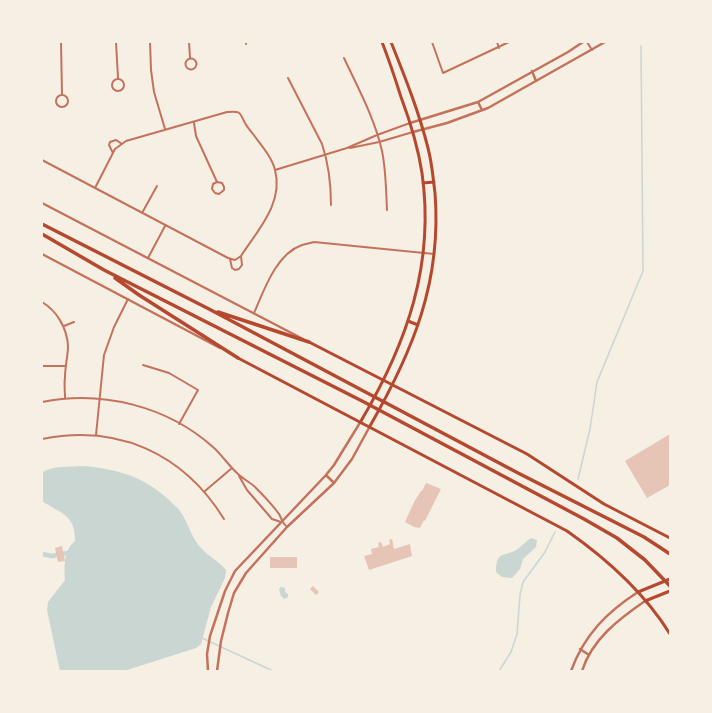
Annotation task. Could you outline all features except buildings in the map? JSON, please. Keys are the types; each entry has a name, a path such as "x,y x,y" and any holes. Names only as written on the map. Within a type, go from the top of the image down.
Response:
{"highway":[{"path":"42,224 209,309 518,473 644,537 670,554"},
{"path":"43,235 104,270 364,402 584,519 617,538 634,551 645,560 670,586"},
{"path":"104,270 139,295 238,358"},
{"path":"209,309 308,342"}],"main road":[{"path":"361,421 400,344 416,294 424,253 425,227 423,183 418,152 413,132 382,42"},
{"path":"370,426 393,385 418,325 425,304 434,254 436,218 434,182 429,149 420,120 391,42"},
{"path":"387,53 394,50"},
{"path":"423,183 434,182"},
{"path":"408,321 418,325"},
{"path":"308,342 527,454 604,504 670,538"},
{"path":"238,358 361,421 567,531 610,565 638,592 658,615 670,634"},
{"path":"638,592 670,580"},
{"path":"645,601 670,591"}],"street":[{"path":"61,42 62,95 68,102 65,106 61,107 56,104 56,100 58,96 62,95"},
{"path":"116,42 118,78"},
{"path":"150,42 151,70 154,92 165,129"},
{"path":"189,42 190,58 187,60 186,65 187,68 192,69 196,66 196,62 194,59 190,58"},
{"path":"432,42 443,73 509,42"},
{"path":"497,42 499,48"},
{"path":"275,170 326,155 410,123 478,102 583,42"},
{"path":"588,42 592,50"},
{"path":"346,148 379,142 447,123 482,110 605,42"},
{"path":"344,58 368,110 382,150 386,180 386,210"},
{"path":"532,71 536,81"},
{"path":"118,78 122,79 125,84 122,90 118,91 112,86 113,82 118,78"},
{"path":"288,78 322,144 326,155 331,180 331,205"},
{"path":"478,102 482,110"},
{"path":"42,160 165,226 230,259 235,260 240,256 271,210 276,200 277,186 275,170 269,156 246,124 242,115 237,112 227,112 194,123 165,129 126,141 115,149 95,188"},
{"path":"194,123 196,136 217,182 222,183 224,186 224,190 219,194 214,192 212,189 213,184 217,182"},
{"path":"113,153 109,145 110,142 116,140 122,144"},
{"path":"142,213 157,186"},
{"path":"42,203 308,342"},
{"path":"148,258 165,226"},
{"path":"254,313 273,271 280,261 301,245 314,242 434,254"},
{"path":"42,254 238,358"},
{"path":"230,259 232,268 235,270 239,269 242,265 240,256"},
{"path":"96,435 102,370 106,348 114,327 128,299"},
{"path":"42,302 53,310 64,326 68,345 64,384 65,398"},
{"path":"64,326 74,322"},
{"path":"143,365 169,373 198,390 180,424"},
{"path":"42,366 66,366"},
{"path":"42,402 65,398 100,399 145,408 180,424 213,448 239,475 254,486 279,514 281,522"},
{"path":"208,671 208,647 210,636 225,591 235,571 326,475 334,465 361,421"},
{"path":"217,671 221,641 234,593 246,573 287,527 334,483 352,459 370,426"},
{"path":"42,439 68,435 96,435 122,440 153,451 170,461 205,491 224,519"},
{"path":"205,491 232,468"},
{"path":"239,475 247,490 272,519 281,522 287,527"},
{"path":"326,475 334,483"},
{"path":"571,671 580,649 599,623 638,592"},
{"path":"582,671 589,655 610,627 645,601"},
{"path":"580,649 589,655"}],"shaded area":[{"path":"85,466 120,472 150,485 180,511 200,547 226,570 225,578 211,607 201,644 196,648 124,671 60,671 47,610 48,602 65,580 67,554 71,545 75,541 75,532 73,525 66,516 42,501 42,473 46,470 63,467"},
{"path":"531,538 537,540 536,547 523,559 520,569 512,578 502,577 496,572 496,564 500,556 515,551"},
{"path":"281,587 285,588 285,592 288,594 288,597 284,599 281,596 279,589"}],"waterway":[{"path":"578,479 590,429 597,382 643,271 641,46"},
{"path":"499,671 511,652 517,634 520,595 523,582 545,552 555,532"},
{"path":"42,554 52,556 73,552"},
{"path":"202,638 273,671"}]}
